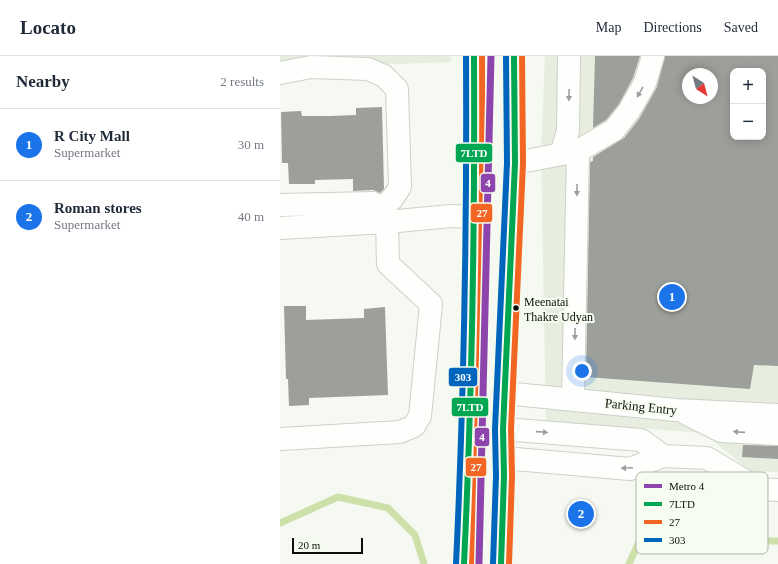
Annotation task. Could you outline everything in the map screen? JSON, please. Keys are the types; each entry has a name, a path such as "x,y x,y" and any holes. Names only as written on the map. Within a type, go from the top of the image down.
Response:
{"main road":[{"path":"464,564 468,490 474,217 474,56"},
{"path":"501,564 504,393 515,164 514,56"},
{"path":"569,56 568,131 570,153 574,399"},
{"path":"515,164 570,153 614,130 629,111 645,83 653,56"},
{"path":"280,74 310,67 368,69 384,76 397,89 400,187 384,215 388,264 431,304 420,416 414,426 400,432 280,439"},
{"path":"280,205 373,202 384,215"},
{"path":"280,228 384,215 474,217"},
{"name":"Parking Entry","path":"504,393 676,410 778,415"},
{"path":"676,410 721,431 778,434"},
{"path":"503,429 641,440 663,456"},
{"path":"504,458 630,469 663,456 707,458 730,472"},
{"path":"768,489 778,490"}],"shaded area":[{"path":"280,56 451,56 451,62 280,68"},
{"path":"545,56 778,56 778,472 751,471 703,433 546,421 541,152"}],"building":[{"path":"595,56 640,56 633,78 619,104 606,120 593,128"},
{"path":"665,56 778,56 778,366 754,365 750,389 586,377 590,162 593,161 593,157 624,138 639,119 657,87"},
{"path":"382,107 384,189 380,193 373,190 353,191 353,179 315,180 315,184 289,184 288,163 282,163 281,112 301,111 302,116 356,115 356,108"},
{"path":"284,306 306,306 306,320 364,318 364,309 385,307 388,395 309,398 309,405 289,406 288,379 286,379"},
{"path":"743,445 778,446 778,459 742,457"}],"waterway":[{"path":"280,523 338,497 388,508 415,535 424,564"},
{"path":"768,541 778,541"},
{"path":"629,564 636,548"}],"metro line":[{"name":"4","path":"479,564 491,56"}],"transit line":[{"name":"303","path":"456,564 464,310 466,56"},
{"name":"7LTD","path":"464,564 472,310 474,56"},
{"name":"27","path":"472,564 480,310 482,56"},
{"name":"303","path":"493,564 496,476 495,429 507,163 506,56"},
{"name":"7LTD","path":"501,564 504,476 503,429 515,163 514,56"},
{"name":"27","path":"509,564 512,476 511,429 523,163 522,56"}],"place":[{"name":"R City Mall","path":"672,297"},
{"name":"Meenatai Thakre Udyan","path":"516,308"},
{"name":"Roman stores","path":"581,514"}]}
